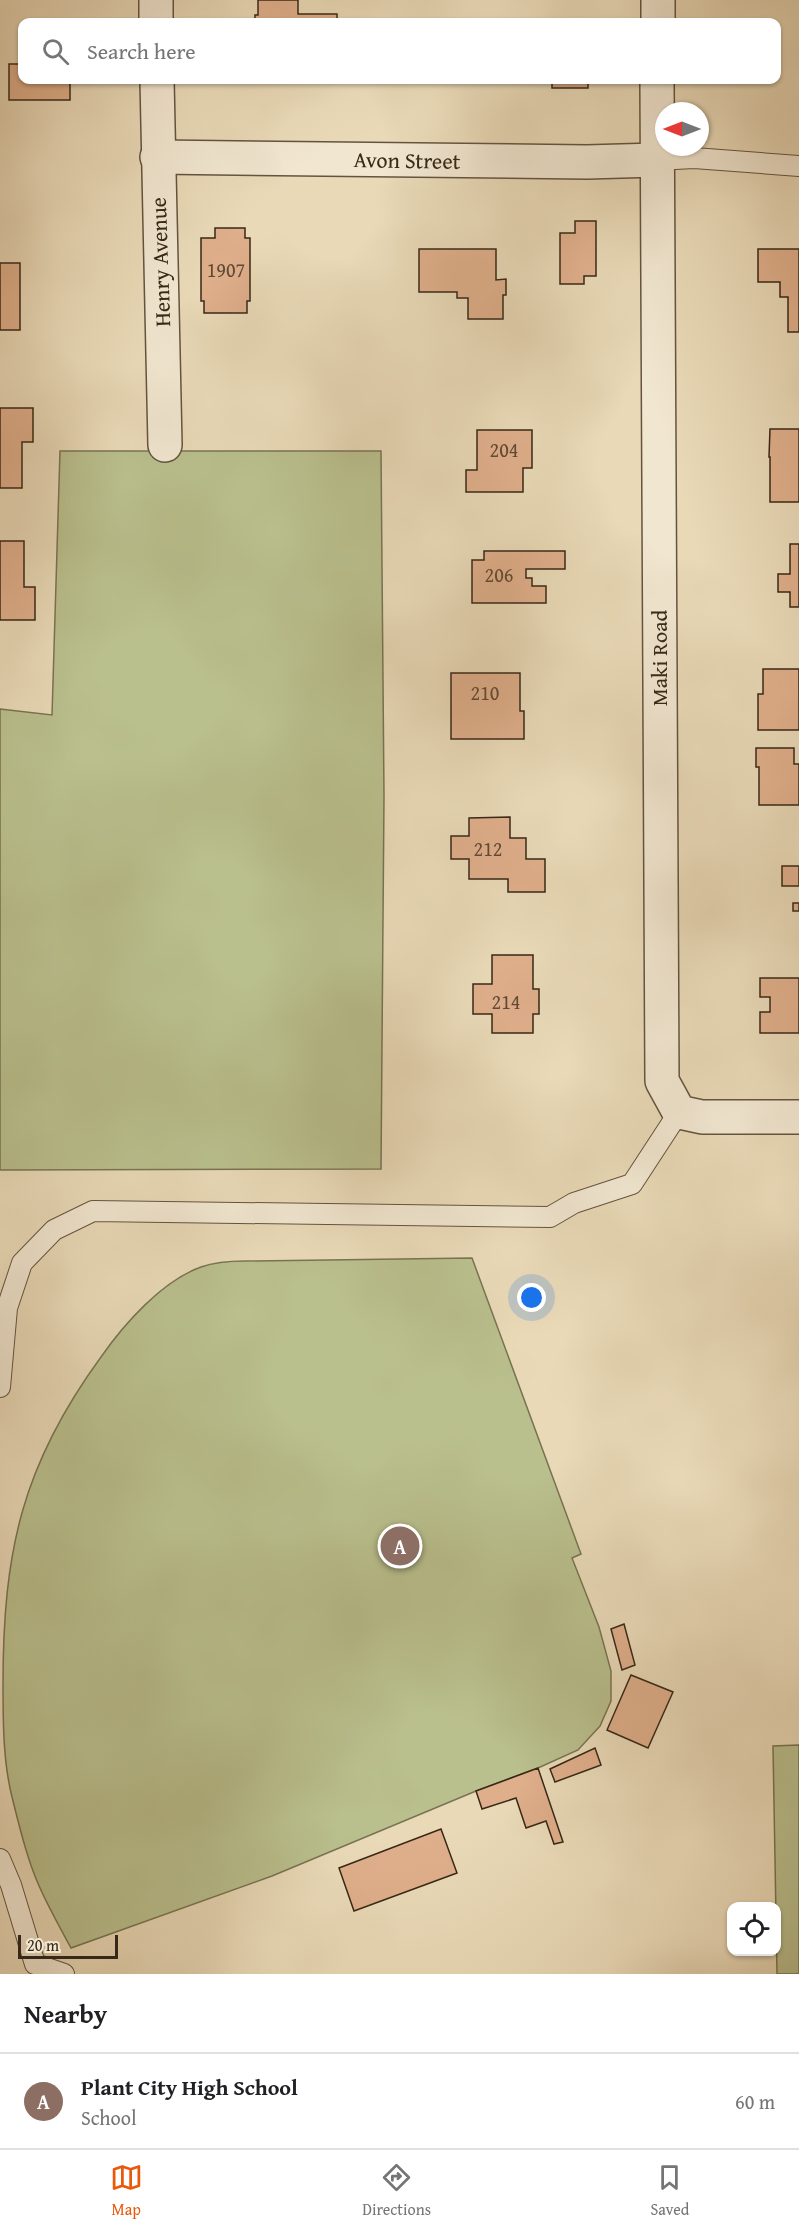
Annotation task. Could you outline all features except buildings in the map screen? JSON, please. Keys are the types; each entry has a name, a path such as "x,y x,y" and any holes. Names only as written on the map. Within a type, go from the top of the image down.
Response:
{"street":[{"path":"156,0 156,18"},
{"path":"658,0 658,18"},
{"name":"Henry Avenue","path":"157,84 165,445"},
{"name":"Maki Road","path":"657,84 662,1081 679,1112"},
{"name":"Avon Street","path":"157,158 587,162 656,160"},
{"path":"679,1112 702,1117 799,1116"}],"lane":[{"path":"656,160 694,158 799,166"},
{"path":"0,1387 7,1308 22,1263 54,1230 93,1211 550,1217 574,1203 632,1184 679,1112"},
{"path":"0,1859 11,1885 35,1964 64,1974"}],"green space":[{"path":"60,451 381,451 384,796 381,1169 0,1170 0,709 52,715"},
{"path":"472,1258 581,1554 572,1558 599,1627 611,1671 611,1701 600,1726 578,1750 538,1768 476,1791 272,1876 71,1948 36,1878 18,1823 5,1758 3,1684 7,1592 22,1512 35,1473 52,1435 74,1397 110,1344 132,1318 172,1282 201,1267 234,1261"},
{"path":"799,1745 799,1974 777,1974 777,1956 781,1956 781,1902 776,1902 773,1746"}],"place":[{"name":"Plant City High School","path":"400,1546"}]}
